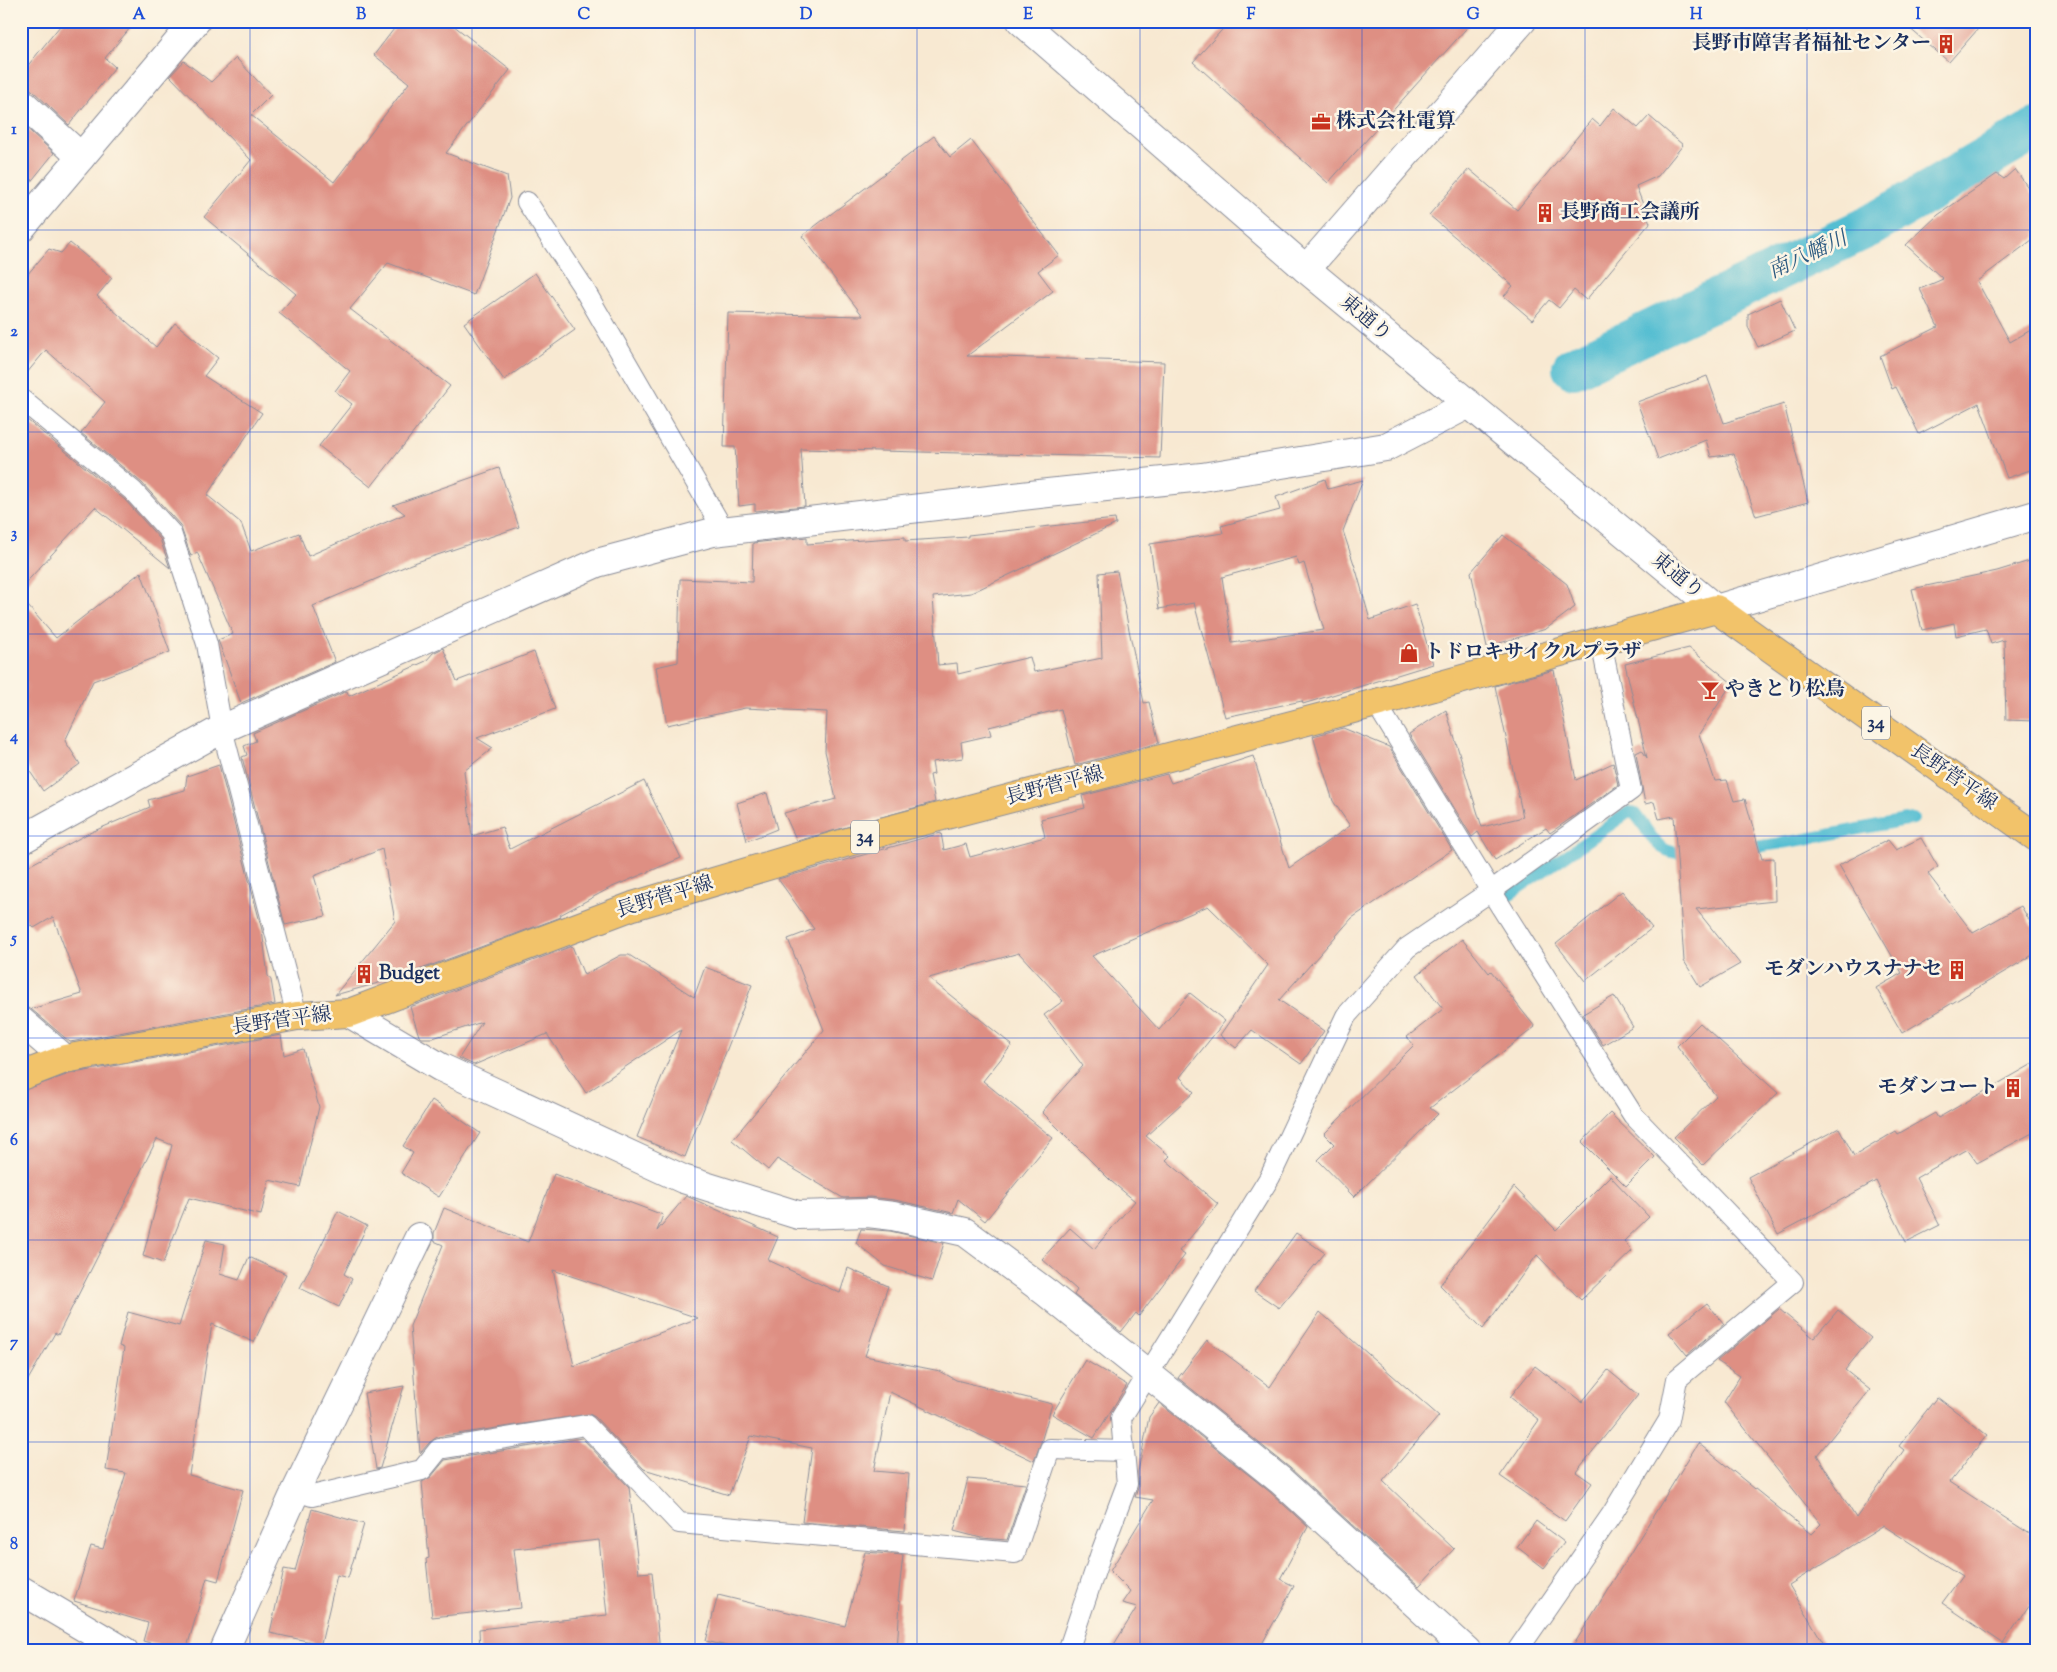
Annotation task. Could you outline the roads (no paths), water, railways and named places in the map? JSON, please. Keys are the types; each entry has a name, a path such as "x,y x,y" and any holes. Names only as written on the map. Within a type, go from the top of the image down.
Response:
{"main road":[{"name":"長野菅平線","path":"21,1076 65,1059 297,1016 349,1013 633,906 885,831 1376,703 1716,609 2036,837"}],"street":[{"path":"21,228 196,21"},
{"name":"東通り","path":"1021,21 1306,269 1467,405 1716,609"},
{"path":"1306,269 1522,21"},
{"path":"21,102 81,157"},
{"path":"21,840 222,730 598,563 713,532 1202,477 1386,447 1467,405"},
{"path":"1716,609 2036,515"},
{"path":"349,1013 440,1068 683,1179 798,1215 868,1213 893,1216 965,1232 1047,1293 1280,1480 1467,1651"},
{"path":"21,1021 65,1059"},
{"path":"224,1651 296,1491 419,1237"},
{"path":"21,1590 124,1651"}],"lane":[{"path":"527,202 581,284 724,531"},
{"path":"21,399 133,491 171,534 206,644 222,730 297,1016"},
{"path":"1068,1651 1127,1484 1121,1418 1270,1177 1346,1016 1407,948 1491,891 1631,790 1601,642"},
{"path":"1376,703 1491,891 1633,1114 1793,1282 1677,1379 1670,1420 1612,1514 1517,1651"},
{"path":"296,1491 312,1496 422,1470 439,1449 586,1425 679,1523 1015,1553 1050,1449 1124,1451"}],"waterway":[{"name":"南八幡川","path":"1573,368 1870,226 2036,129"},
{"path":"1510,894 1629,812 1635,814 1653,839 1664,849 1671,852 1693,853"},
{"path":"1743,848 1786,843 1913,819"}],"place":[{"name":"長野市障害者福祉センター","path":"1946,44"},
{"name":"株式会社電算","path":"1321,122"},
{"name":"長野商工会議所","path":"1545,213"},
{"name":"トドロキサイクルプラザ","path":"1409,653"},
{"name":"やきとり松鳥","path":"1710,690"},
{"name":"モダンハウスナナセ","path":"1957,970"},
{"name":"Budget","path":"364,974"},
{"name":"モダンコート","path":"2013,1088"}]}
